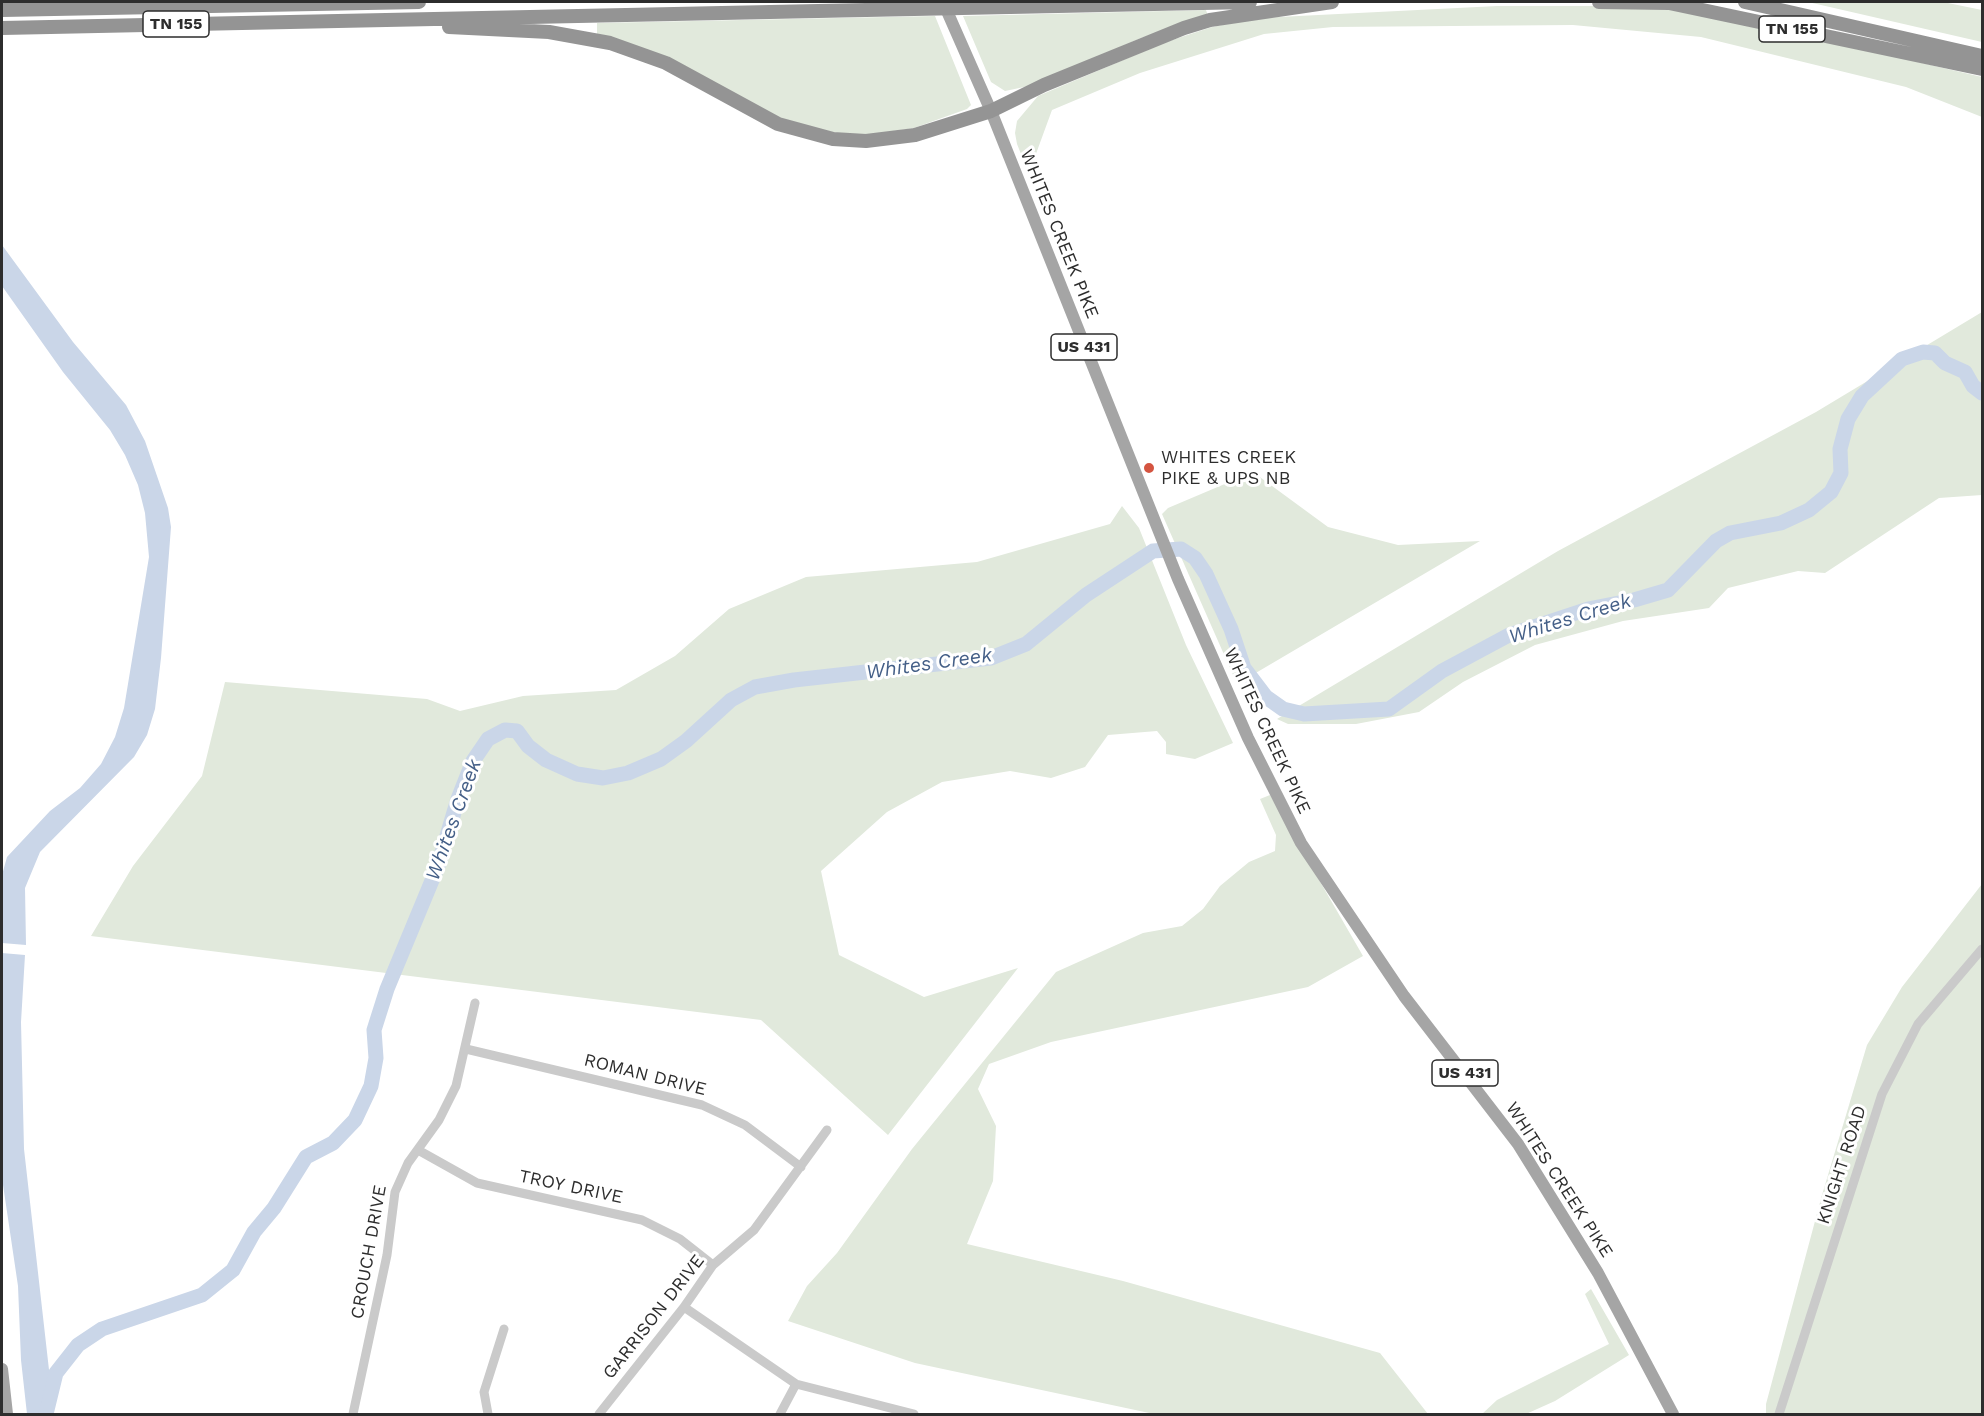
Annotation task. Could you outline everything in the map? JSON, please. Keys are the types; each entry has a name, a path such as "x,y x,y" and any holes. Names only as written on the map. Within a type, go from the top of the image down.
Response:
{"highway":[{"name":"TN 155","path":"2,10 419,2"},
{"name":"TN 155","path":"2,28 914,7 1250,2"},
{"path":"351,21 549,32 610,43 666,63 778,124 833,139 890,139 915,135 991,111 1054,80 1184,28 1210,20 1332,2"},
{"name":"TN 155","path":"1599,2 1669,3 1983,69"},
{"name":"TN 155","path":"1745,2 1983,56"}],"main road":[{"name":"WHITES CREEK PIKE","path":"943,2 991,111 1178,579 1248,738 1301,843 1404,996 1518,1144 1598,1273 1673,1414"},
{"path":"2,1369 7,1414"}],"street":[{"name":"KNIGHT ROAD","path":"1779,1414 1882,1094 1918,1024 1983,949"},
{"name":"CROUCH DRIVE","path":"353,1414 387,1255 394,1192 449,1101 466,1049 475,1003"},
{"name":"ROMAN DRIVE","path":"466,1049 702,1106 746,1125 801,1167"},
{"name":"GARRISON DRIVE","path":"599,1414 684,1306 713,1265 754,1230 827,1130"},
{"name":"TROY DRIVE","path":"418,1150 477,1183 642,1220 680,1239 713,1265"},
{"path":"684,1306 795,1384 914,1414"},
{"path":"488,1414 484,1392 504,1329"},
{"path":"780,1414 795,1384"}],"shaded area":[{"path":"1808,2 1943,2 1982,10 1982,42"},
{"path":"1497,6 1616,6 1667,9 1746,22 1982,77 1982,117 1906,87 1701,37 1573,25 1333,27 1264,34 1140,73 1052,110 1033,162 1025,164 1017,144 1015,133 1017,121 1038,96 1166,42 1212,27 1259,18"},
{"path":"1206,10 1208,16 1141,38 1029,86 1005,91 991,82 963,16"},
{"path":"935,16 971,105 967,109 914,128 868,135 826,132 783,120 597,36 597,23"},
{"path":"1982,312 1982,495 1939,498 1825,573 1798,571 1728,588 1709,608 1623,621 1535,645 1463,682 1419,712 1356,724 1288,724 1277,719 1558,551 1816,412"},
{"path":"1253,472 1328,527 1398,545 1480,541 1237,684 1162,514 1168,508"},
{"path":"1122,506 1139,528 1186,645 1233,743 1195,759 1166,754 1166,742 1157,731 1108,735 1085,767 1051,778 1010,771 942,782 887,812 821,871 839,955 924,997 1018,968 888,1135 761,1020 91,936 133,866 202,776 225,682 427,699 460,711 523,696 616,690 675,656 729,609 806,577 977,562 1110,524"},
{"path":"1270,795 1363,956 1308,987 1051,1042 989,1064 978,1089 996,1126 993,1181 967,1244 1123,1281 1380,1353 1428,1414 1154,1414 915,1363 788,1321 807,1286 837,1253 912,1149 1056,972 1143,933 1182,926 1203,909 1220,886 1249,862 1275,851 1276,835 1260,799"},
{"path":"1982,884 1982,1414 1766,1414 1766,1404 1822,1195 1867,1045 1902,987"},
{"path":"1591,1289 1629,1355 1555,1401 1526,1414 1482,1414 1497,1400 1609,1344 1585,1294"}],"water":[{"path":"2,245 73,342 126,405 145,441 168,508 171,527 161,658 155,709 147,735 134,757 40,852 25,888 26,945 2,943 2,875 7,857 50,811 80,788 101,764 115,737 124,708 149,557 145,513 138,485 125,455 110,430 63,372 2,286"},
{"path":"2,953 25,955 21,1022 24,1149 54,1414 27,1414 21,1360 18,1286 2,1178"}],"waterway":[{"name":"Whites Creek","path":"46,1414 56,1373 78,1345 102,1329 202,1295 233,1270 254,1232 274,1208 306,1157 333,1143 355,1120 371,1086 376,1058 374,1030 387,989 438,866 458,799 473,761 488,739 505,730 517,731 528,746 546,760 577,774 603,778 628,773 661,759 686,741 731,700 755,687 794,680 991,658 1026,644 1086,595 1153,551 1181,549 1195,558 1206,574 1231,629 1244,668 1266,697 1283,709 1304,714 1389,709 1442,671 1509,635 1588,609 1634,600 1668,590 1716,541 1730,533 1781,523 1809,510 1831,492 1841,473 1840,449 1848,419 1862,396 1902,359 1923,352 1935,353 1945,363 1965,372 1973,386 1982,393"}],"place":[{"name":"WHITES CREEK PIKE & UPS NB","path":"1149,468"}]}
